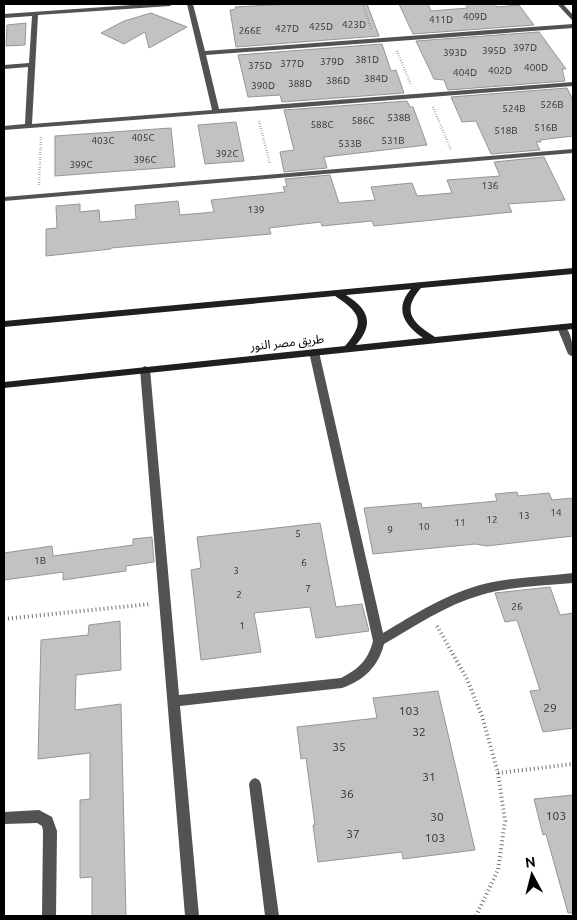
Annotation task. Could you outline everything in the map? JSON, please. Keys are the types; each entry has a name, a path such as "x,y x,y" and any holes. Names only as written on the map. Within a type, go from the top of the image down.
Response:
{"street":[{"path":"4,16 170,4"},
{"path":"190,4 216,112"},
{"path":"560,4 573,18"},
{"path":"28,126 35,14"},
{"path":"202,53 573,26"},
{"path":"4,67 32,65"},
{"path":"4,128 573,84"},
{"path":"4,199 573,150"},
{"path":"4,324 573,271"},
{"path":"418,286 407,299 407,314 416,330 435,341"},
{"path":"336,293 354,303 364,318 362,334 348,348"},
{"name":"طريق مصر النور","path":"4,385 573,326"},
{"path":"561,327 573,354"},
{"path":"174,701 342,682 361,674 374,659 378,640 314,352"},
{"path":"145,369 192,916"},
{"path":"378,640 472,592 496,587 573,578"},
{"path":"256,784 272,916"},
{"path":"4,818 40,816 47,822 50,831 49,916"}],"path":[{"path":"363,4 375,40"},
{"path":"392,39 415,96"},
{"path":"428,95 456,160"},
{"path":"256,109 273,176"},
{"path":"39,196 41,126"},
{"path":"4,619 165,602"},
{"path":"429,613 449,644 467,679 482,716 498,774 505,822 498,870 476,916"},
{"path":"498,774 573,764"}],"building":[{"path":"286,4 367,4 379,36 236,47 230,10 236,9 235,7"},
{"path":"399,4 428,4 431,11 468,8 465,4 495,4 497,7 519,5 534,25 413,34"},
{"path":"151,13 187,27 149,48 145,32 124,44 101,33 124,21"},
{"path":"26,23 25,45 6,46 7,25"},
{"path":"539,32 566,69 562,69 565,81 448,90 444,80 434,79 416,41"},
{"path":"382,44 391,71 396,70 404,93 282,102 280,95 248,97 238,55"},
{"path":"567,88 573,100 573,136 540,140 541,142 536,142 540,150 491,154 476,121 462,122 451,97"},
{"path":"407,101 410,107 413,107 427,145 324,157 327,168 284,172 280,152 294,150 284,110"},
{"path":"236,122 244,161 205,164 198,125"},
{"path":"171,128 175,167 55,176 55,136"},
{"path":"544,157 565,200 508,204 512,212 374,226 372,221 322,226 321,222 269,228 271,234 111,248 46,256 46,229 57,228 56,206 80,204 80,212 99,210 100,222 136,219 135,205 178,201 180,215 214,212 211,200 285,192 283,187 287,186 285,179 330,175 339,203 375,200 371,187 412,183 417,196 452,193 447,180 500,176 494,162"},
{"path":"517,492 518,496 549,493 552,500 573,498 573,536 487,546 475,544 373,554 364,508 421,503 422,508 497,501 495,494"},
{"path":"320,523 336,607 362,604 369,631 316,638 310,607 254,613 261,652 201,660 191,570 201,568 197,537"},
{"path":"152,537 154,562 126,566 126,571 63,580 63,572 4,580 4,553 52,546 53,556 133,545 133,539"},
{"path":"550,587 560,615 573,613 573,728 543,732 530,691 540,690 517,620 505,622 495,593"},
{"path":"120,621 121,670 76,675 75,710 121,704 126,916 92,916 92,877 80,878 80,800 90,799 90,753 38,759 41,640 88,635 89,625"},
{"path":"438,691 475,850 403,859 402,852 318,862 306,758 301,759 297,727 377,718 373,698"},
{"path":"573,795 573,913 568,913 546,834 543,835 534,799"}]}
